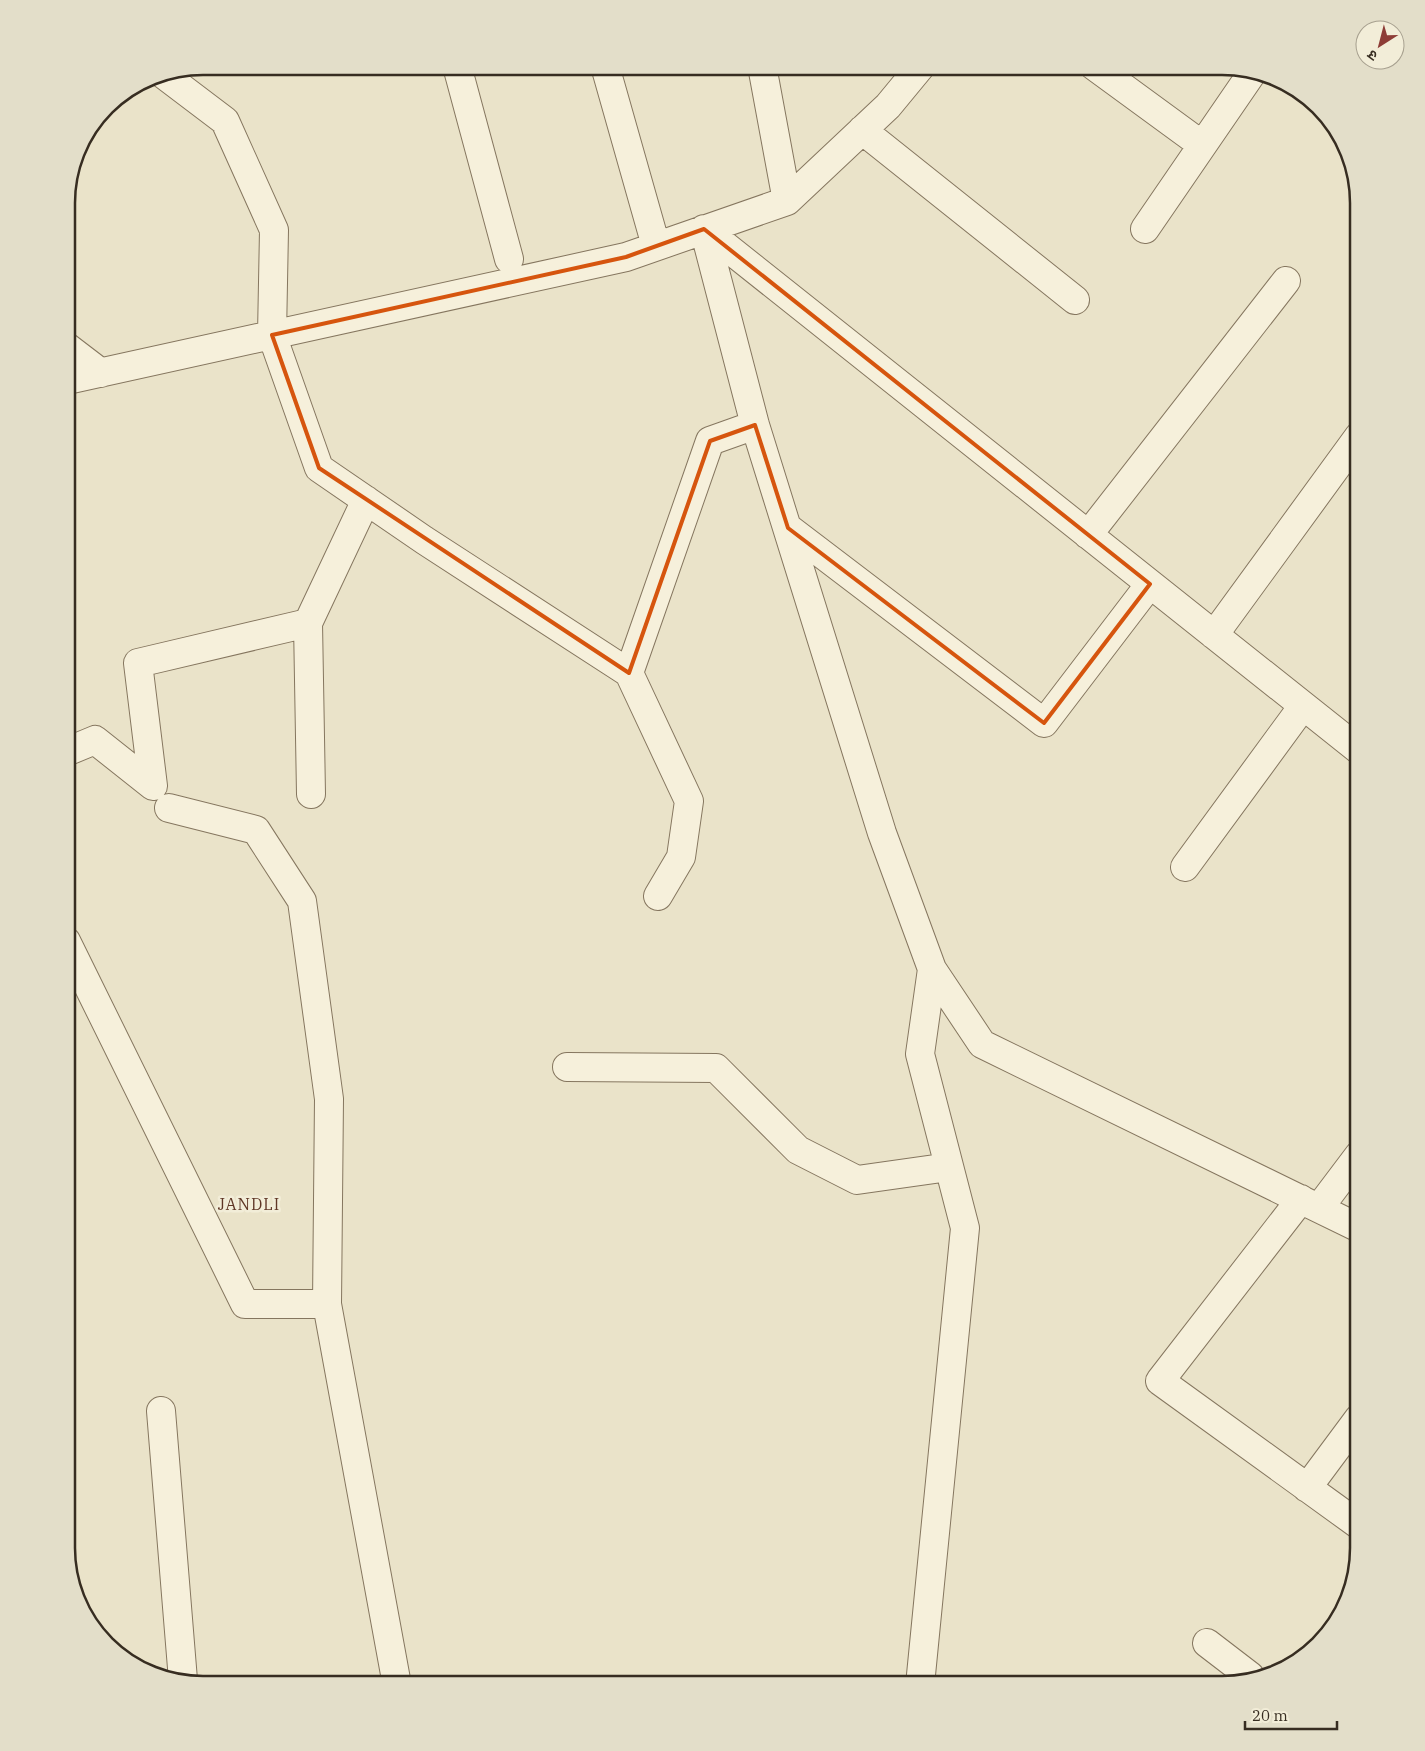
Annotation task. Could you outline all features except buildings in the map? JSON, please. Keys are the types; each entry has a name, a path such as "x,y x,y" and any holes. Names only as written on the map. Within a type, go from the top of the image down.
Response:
{"street":[{"path":"460,75 510,259"},
{"path":"608,75 656,246"},
{"path":"764,75 787,201"},
{"path":"75,378 626,256 787,201 888,106 914,75"},
{"path":"1106,75 1202,145"},
{"path":"1145,229 1249,77"},
{"path":"169,79 225,121 274,230 272,335 319,468 629,673 689,801 681,857 658,896"},
{"path":"862,130 1075,300"},
{"path":"704,229 755,424 882,833 932,969 982,1044 1350,1224"},
{"path":"704,229 1350,743"},
{"path":"1088,535 1286,281"},
{"path":"75,353 101,373"},
{"path":"629,673 710,441 755,424"},
{"path":"1214,635 1350,448"},
{"path":"311,794 308,623 366,500"},
{"path":"788,528 1044,723 1150,584"},
{"path":"75,748 96,740 153,786 138,663 308,623"},
{"path":"1185,867 1303,706"},
{"path":"169,808 256,830 302,901 329,1100 327,1304 395,1676"},
{"path":"75,959 245,1304 327,1304"},
{"path":"921,1676 965,1228 920,1054 932,969"},
{"path":"567,1066 716,1068 798,1150 857,1180 949,1166"},
{"path":"1350,1163 1310,1204 1160,1381 1350,1519"},
{"path":"161,1411 183,1675"},
{"path":"1307,1488 1350,1430"},
{"path":"1207,1643 1247,1674"}],"highlighted area":[{"path":"704,229 1150,584 1044,723 788,528 755,425 710,441 629,673 319,468 272,335 626,257"}],"district":[{"name":"JANDLI","path":"249,1204"}]}
